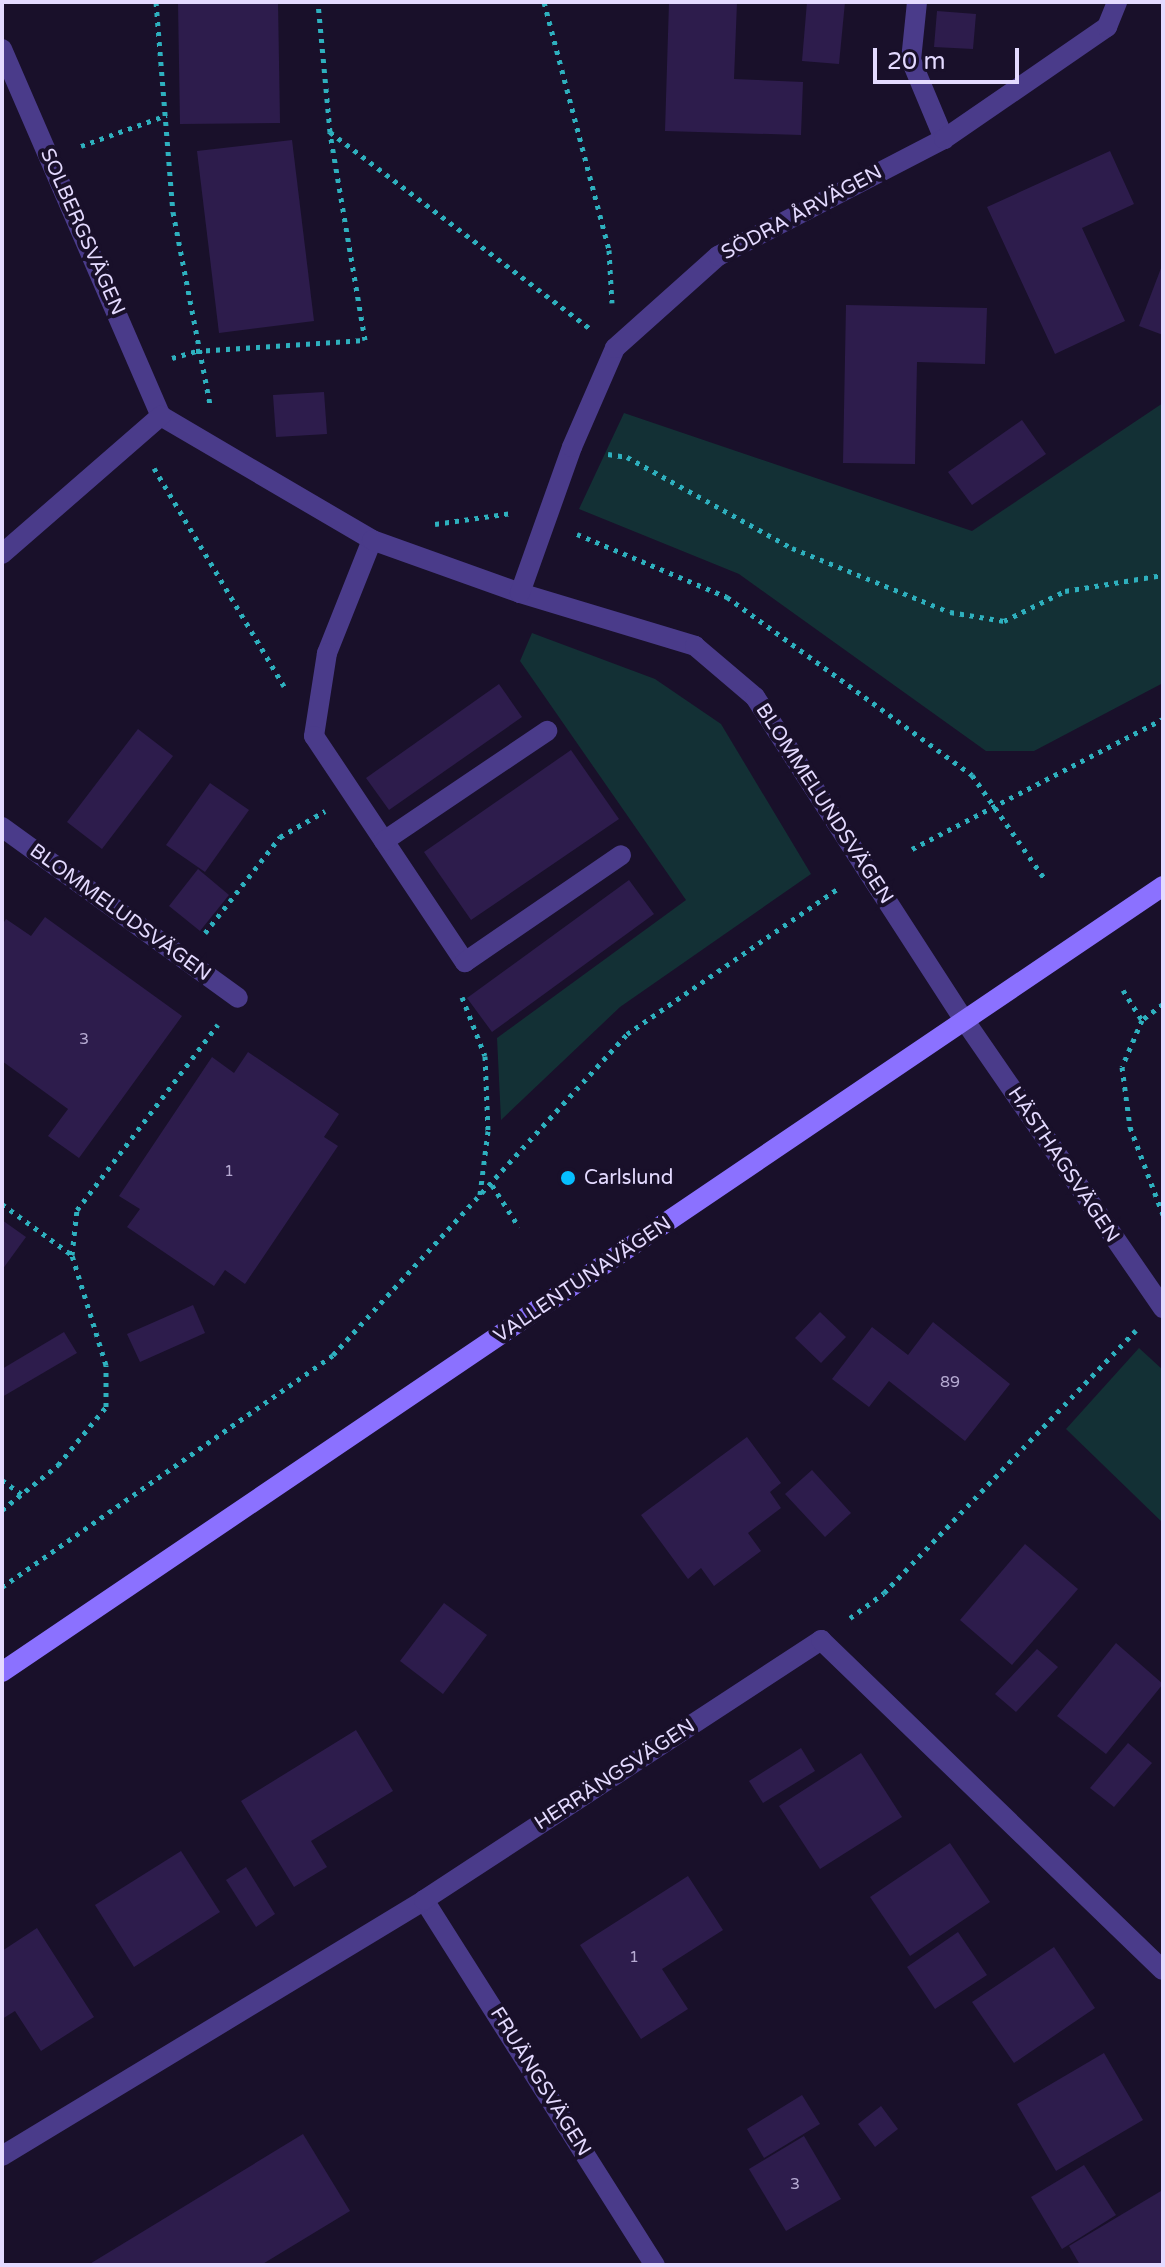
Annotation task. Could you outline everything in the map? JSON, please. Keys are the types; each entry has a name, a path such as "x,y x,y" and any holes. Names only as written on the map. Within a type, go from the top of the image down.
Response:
{"main road":[{"name":"VALLENTUNAVÄGEN","path":"2,1672 1163,886"}],"street":[{"path":"917,2 911,60 944,139"},
{"name":"SÖDRA ÅRVÄGEN","path":"520,593 572,447 615,348 718,256 944,139 1107,27 1117,2"},
{"name":"SOLBERGSVÄGEN","path":"2,49 161,416"},
{"path":"2,554 161,416"},
{"name":"BLOMMELUNDSVÄGEN","path":"161,416 372,540 520,593 695,646 755,697 965,1021"},
{"path":"372,540 327,653 314,736 465,962 621,855"},
{"path":"384,841 547,731"},
{"name":"BLOMMELUDSVÄGEN","path":"2,827 238,998"},
{"name":"HÄSTHAGSVÄGEN","path":"965,1021 1161,1307"},
{"path":"821,1640 1163,1970"},
{"name":"HERRÄNGSVÄGEN","path":"2,2156 424,1900 821,1640"},
{"name":"FRUÄNGSVÄGEN","path":"424,1900 655,2265"}],"path":[{"path":"156,2 173,212 196,351 211,407 221,415"},
{"path":"141,367 196,351 365,340 330,132 318,2"},
{"path":"544,2 609,250 615,348"},
{"path":"50,157 167,115"},
{"path":"330,132 615,348"},
{"path":"136,438 314,736"},
{"path":"572,447 627,457 792,548 950,612 1004,621 1065,591 1163,575"},
{"path":"421,526 524,511 727,597 972,775 1044,878"},
{"path":"912,849 1163,719"},
{"path":"185,959 280,837 354,796"},
{"path":"2,1587 333,1355 492,1185 627,1034 837,889"},
{"path":"465,962 458,989 485,1056 488,1131 480,1195"},
{"path":"1123,990 1142,1020"},
{"path":"2,1510 58,1465 106,1407 106,1365 72,1255 77,1210 238,998"},
{"path":"1163,1004 1142,1020 1122,1067 1130,1127 1163,1215"},
{"path":"492,1185 519,1227"},
{"path":"2,1204 72,1255"},
{"path":"821,1640 884,1593 1161,1307"},
{"path":"2,1480 23,1495"}],"green space":[{"path":"1163,403 1163,683 1034,751 986,751 739,574 579,509 624,413 972,531"},
{"path":"532,633 655,679 721,724 811,874 620,1007 501,1120 497,1038 686,900 520,661"},
{"path":"1139,1348 1163,1370 1163,1523 1066,1429"}],"building":[{"path":"178,2 278,2 280,123 180,124"},
{"path":"669,2 737,2 734,79 803,82 801,135 665,131"},
{"path":"807,2 845,2 839,64 802,61"},
{"path":"937,11 976,14 973,49 934,47"},
{"path":"292,140 314,321 219,333 197,151"},
{"path":"1110,151 1134,204 1082,228 1125,321 1055,354 987,207"},
{"path":"1163,263 1163,335 1139,326"},
{"path":"846,305 987,308 985,364 917,362 915,464 843,463"},
{"path":"324,392 327,434 276,437 273,395"},
{"path":"1022,420 1046,454 972,505 948,472"},
{"path":"499,684 522,717 389,810 366,778"},
{"path":"138,729 173,756 102,849 67,822"},
{"path":"571,750 619,819 471,920 424,852"},
{"path":"210,783 249,810 205,872 166,845"},
{"path":"198,869 229,895 200,931 169,906"},
{"path":"629,880 654,914 492,1032 467,998"},
{"path":"45,917 182,1016 79,1158 48,1136 68,1109 2,1061 2,925 6,919 31,936"},
{"path":"248,1052 339,1114 324,1137 338,1146 245,1284 225,1270 214,1286 127,1227 140,1209 119,1196 212,1057 234,1073"},
{"path":"2,1220 26,1237 2,1270"},
{"path":"193,1305 205,1333 140,1362 127,1334"},
{"path":"820,1312 846,1337 821,1363 795,1338"},
{"path":"933,1322 1010,1384 965,1441 889,1381 869,1407 832,1379 872,1327 908,1355"},
{"path":"64,1332 77,1353 2,1397 2,1369"},
{"path":"747,1437 781,1483 770,1492 781,1508 748,1533 761,1551 714,1586 701,1568 688,1579 641,1515"},
{"path":"812,1470 851,1513 825,1537 785,1494"},
{"path":"1025,1544 1078,1589 1012,1665 960,1620"},
{"path":"444,1603 487,1635 443,1694 400,1661"},
{"path":"1116,1643 1163,1684 1106,1754 1057,1716"},
{"path":"1037,1649 1058,1667 1016,1712 995,1694"},
{"path":"356,1730 393,1791 311,1841 327,1867 294,1887 241,1801"},
{"path":"1128,1743 1152,1763 1114,1807 1090,1788"},
{"path":"801,1748 815,1771 763,1803 749,1781"},
{"path":"861,1753 902,1817 820,1869 779,1806"},
{"path":"950,1843 990,1902 910,1956 870,1897"},
{"path":"181,1851 220,1912 134,1967 95,1905"},
{"path":"246,1867 275,1914 256,1927 226,1880"},
{"path":"688,1876 723,1930 662,1969 688,2009 641,2039 580,1945"},
{"path":"37,1928 94,2017 41,2051 15,2011 2,2019 2,1951"},
{"path":"958,1932 987,1975 935,2009 907,1967"},
{"path":"1054,1947 1095,2008 1014,2063 972,2002"},
{"path":"1104,2053 1143,2120 1056,2171 1017,2104"},
{"path":"802,2095 820,2124 764,2158 747,2129"},
{"path":"881,2106 898,2129 875,2147 858,2124"},
{"path":"303,2134 350,2211 261,2265 88,2265"},
{"path":"804,2136 841,2199 786,2231 749,2169"},
{"path":"1084,2165 1116,2215 1062,2249 1031,2197"},
{"path":"1161,2191 1163,2265 1080,2265 1069,2246"}],"place":[{"name":"Carlslund","path":"568,1178"}]}
